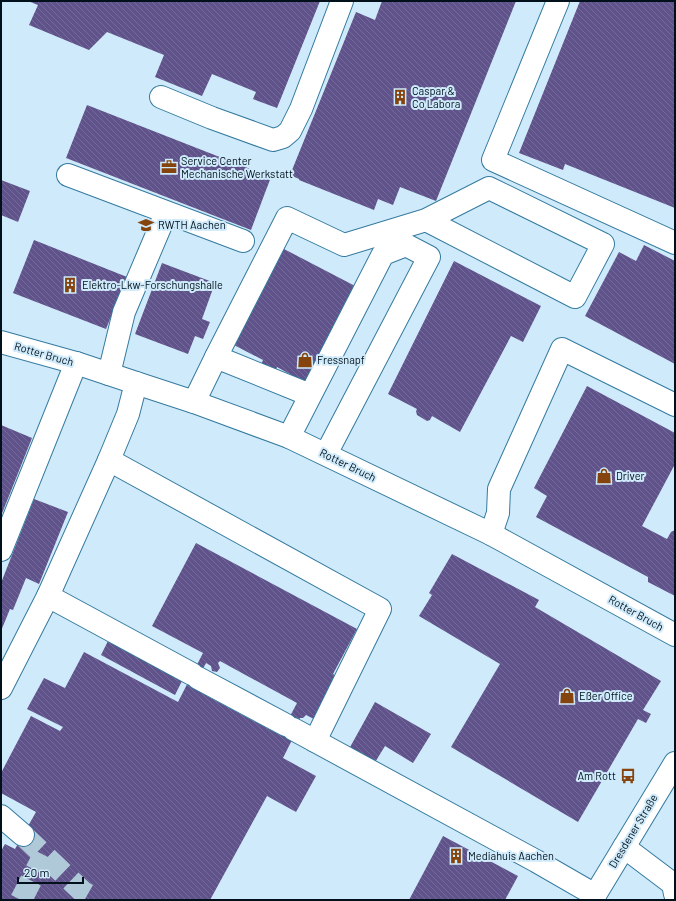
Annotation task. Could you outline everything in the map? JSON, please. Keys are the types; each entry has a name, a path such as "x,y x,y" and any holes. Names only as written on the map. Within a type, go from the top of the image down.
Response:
{"street":[{"path":"162,97 212,118 274,140 283,137 290,131 301,108 342,1"},
{"path":"558,1 493,160 675,244"},
{"path":"68,175 243,241"},
{"path":"194,402 287,218 344,245 426,220 489,188 603,244 575,297 426,220"},
{"path":"109,374 124,312 166,213"},
{"path":"289,436 383,254 406,245 429,257 326,454"},
{"name":"Rotter Bruch","path":"1,342 76,363 194,402 289,436 492,534 675,635"},
{"path":"492,534 498,513 498,489 562,349 675,405"},
{"path":"216,357 310,395"},
{"path":"1,550 76,363"},
{"path":"1,688 48,596 109,460 128,414 136,383"},
{"path":"109,460 380,609 315,741"},
{"path":"48,596 536,861 594,897"},
{"name":"Dresdener Straße","path":"594,897 675,763"},
{"path":"1,816 22,836"},
{"path":"624,846 673,884 675,894"}],"building":[{"path":"28,1 320,1 277,108 253,99 256,92 212,74 202,96 155,77 164,55 107,32 89,50 29,25 38,5"},
{"name":"Caspar & Co Labora","path":"382,1 516,1 436,201 400,187 393,205 378,199 374,210 290,175 356,12 375,20"},
{"path":"580,1 675,1 675,208 565,164 563,170 519,153"},
{"name":"Service Center Mechanische Werkstatt","path":"87,105 271,177 251,230 66,158"},
{"path":"1,180 30,191 18,222 1,215"},
{"name":"Elektro-Lkw-Forschungshalle","path":"34,240 127,277 106,329 13,293"},
{"path":"644,245 675,261 675,364 585,316 619,252 636,261"},
{"path":"284,249 357,287 306,383 277,367 275,373 261,365 263,360 234,345"},
{"path":"454,261 541,306 523,342 511,336 460,432 432,416 430,420 427,421 417,415 417,409 388,394"},
{"path":"162,263 215,283 202,319 210,322 203,339 195,336 188,354 135,334"},
{"name":"Driver","path":"587,386 675,433 675,464 642,526 667,539 671,532 675,530 675,596 648,582 648,577 536,517 547,496 534,488"},
{"path":"1,425 32,438 1,516"},
{"path":"34,499 68,512 39,584 26,578 13,610 10,609 1,631 1,583"},
{"path":"196,543 357,629 333,674 342,679 320,722 306,715 303,718 300,718 293,729 292,740 283,758 316,776 296,812 267,796 210,900 1,900 1,851 5,844 15,849 36,812 1,793 1,773 31,716 60,731 63,727 27,709 44,678 65,688 84,652 178,702 203,653 152,626","holes":["220,661 297,703 280,735 207,696 208,693 199,688 198,691 193,688 206,663 211,666 212,671 217,672 220,668 218,663"]},
{"name":"Eßer Office","path":"452,554 539,600 535,607 661,681 643,710 651,714 646,723 638,719 578,822 451,747 500,664 419,616 432,595 429,593"},
{"path":"109,639 183,679 175,695 101,655"},
{"path":"375,702 431,734 413,763 385,746 374,764 349,749"},
{"name":"Mediahuis Aachen","path":"443,836 518,876 505,900 409,900"}],"tunnel":[{"path":"23,835 83,892 97,900"},
{"path":"21,900 44,855"}],"place":[{"name":"Caspar & Co Labora","path":"400,97"},
{"name":"Service Center Mechanische Werkstatt","path":"169,167"},
{"name":"RWTH Aachen","path":"146,225"},
{"name":"Elektro-Lkw-Forschungshalle","path":"70,285"},
{"name":"Fressnapf","path":"305,360"},
{"name":"Driver","path":"604,476"},
{"name":"Eßer Office","path":"567,696"},
{"name":"Am Rott","path":"628,776"},
{"name":"Mediahuis Aachen","path":"456,856"}]}
